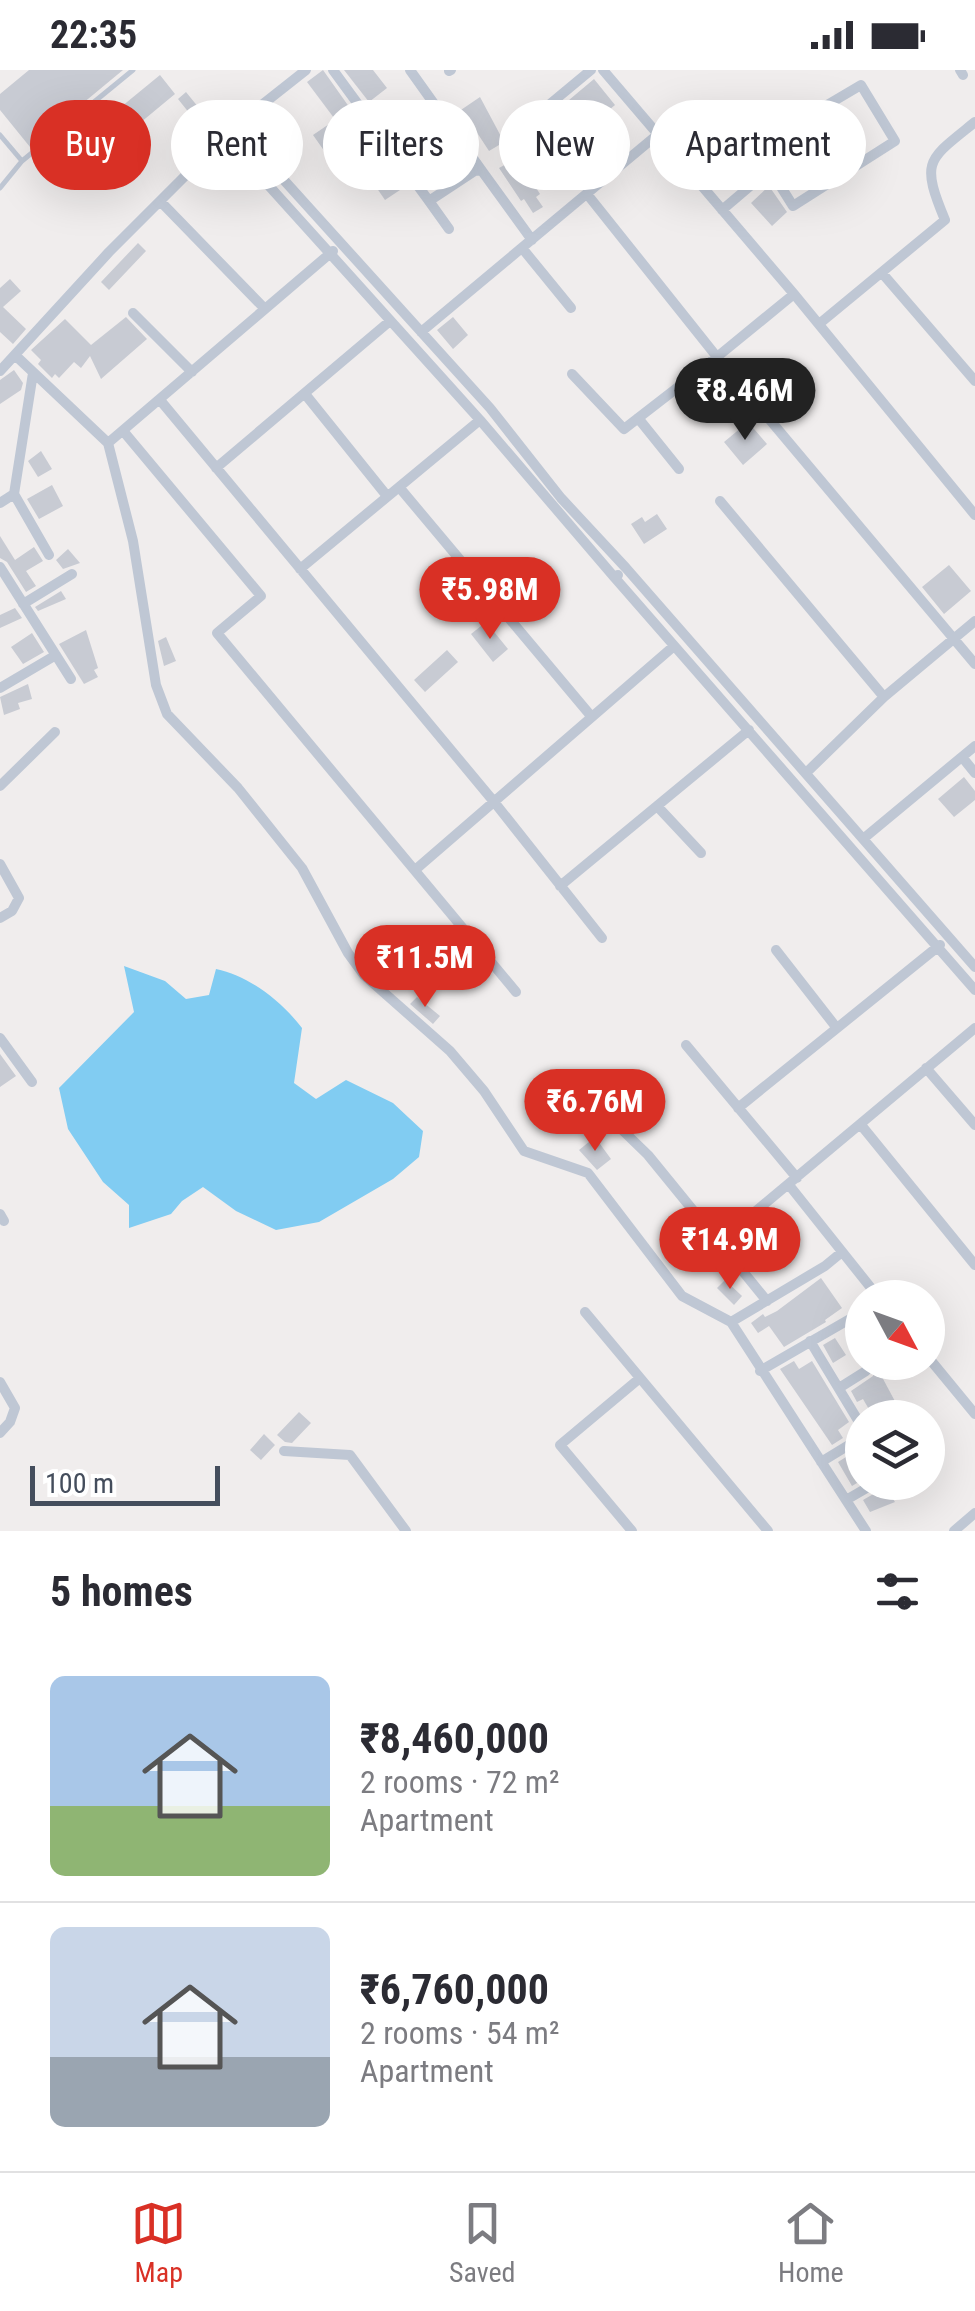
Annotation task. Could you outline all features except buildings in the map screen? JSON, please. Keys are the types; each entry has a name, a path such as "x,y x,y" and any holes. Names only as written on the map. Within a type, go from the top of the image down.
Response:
{"street":[{"path":"267,100 306,70"},
{"path":"333,70 449,229"},
{"path":"410,70 482,171 571,308"},
{"path":"555,100 591,70"},
{"path":"603,70 650,127"},
{"path":"861,84 895,141 793,206 769,170 756,148 861,84"},
{"path":"819,324 945,220 932,188 930,168 940,150 975,122"},
{"path":"421,332 650,141"},
{"path":"429,201 476,170 482,171"},
{"path":"0,371 172,190"},
{"path":"274,190 480,420 626,568 975,967"},
{"path":"292,190 490,408 615,578 975,990"},
{"path":"705,190 975,515"},
{"path":"722,210 746,190"},
{"path":"587,194 717,357 975,664"},
{"path":"160,202 265,309"},
{"path":"108,443 341,244"},
{"path":"882,273 975,381"},
{"path":"572,374 624,429 794,294"},
{"path":"133,313 192,372"},
{"path":"216,468 390,321"},
{"path":"15,355 108,443 133,541 156,685 168,714 238,788 302,868 348,953 364,974 450,1051 484,1091 524,1151 588,1174 682,1296 731,1322 845,1499"},
{"path":"33,373 14,494 48,555"},
{"path":"305,394 387,496"},
{"path":"160,400 495,802 602,938"},
{"path":"638,418 679,468"},
{"path":"300,569 480,420"},
{"path":"124,432 261,596 218,633 516,992"},
{"path":"399,487 592,716"},
{"path":"0,503 14,494"},
{"path":"720,500 884,697"},
{"path":"0,567 4,583 24,604 71,679"},
{"path":"615,578 626,568"},
{"path":"24,604 72,574"},
{"path":"806,774 884,697 975,621"},
{"path":"416,870 674,646"},
{"path":"0,688 56,655"},
{"path":"560,886 749,730"},
{"path":"0,786 56,732"},
{"path":"863,839 975,746"},
{"path":"962,757 975,773"},
{"path":"657,806 701,853"},
{"path":"0,864 19,898 17,906 0,918"},
{"path":"738,1108 948,937"},
{"path":"776,950 836,1028"},
{"path":"720,1242 975,1028"},
{"path":"0,1038 32,1082"},
{"path":"686,1045 738,1108 865,1280"},
{"path":"926,1068 975,1125"},
{"path":"613,1121 648,1154 767,1300"},
{"path":"861,1125 975,1265"},
{"path":"731,1322 842,1252"},
{"path":"585,1312 761,1528"},
{"path":"760,1371 845,1321"},
{"path":"810,1341 846,1400"},
{"path":"945,1376 972,1406"},
{"path":"632,1531 560,1445 640,1378"},
{"path":"839,1388 852,1380"},
{"path":"0,1382 15,1408 0,1433"},
{"path":"820,1462 845,1447"},
{"path":"284,1451 350,1455 406,1531"},
{"path":"846,1500 866,1531"},
{"path":"954,1531 975,1514"}],"lane":[{"path":"0,188 22,161 133,70"},
{"path":"0,134 22,161"}],"water":[{"path":"124,966 165,981 186,999 209,995 216,969 253,984 302,1028 294,1083 316,1099 346,1080 393,1103 423,1131 419,1157 393,1179 319,1222 276,1230 236,1211 203,1187 171,1214 129,1228 129,1205 103,1182 68,1129 59,1088 134,1012"}]}
